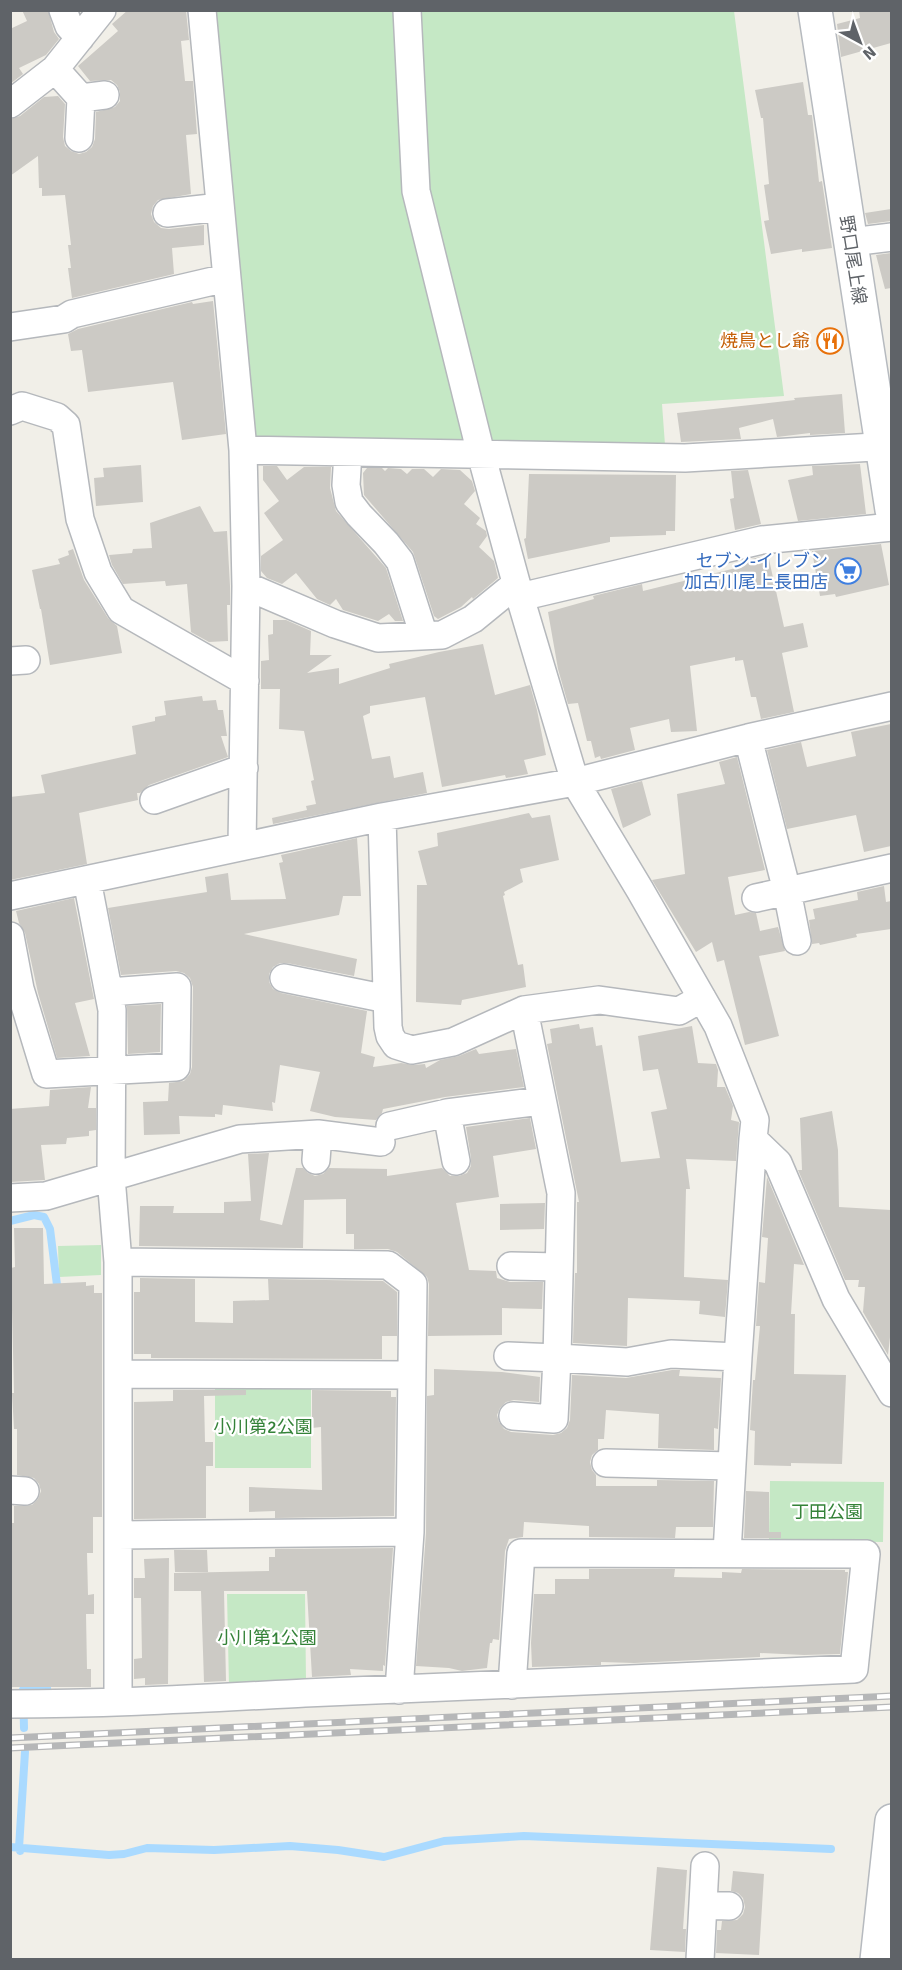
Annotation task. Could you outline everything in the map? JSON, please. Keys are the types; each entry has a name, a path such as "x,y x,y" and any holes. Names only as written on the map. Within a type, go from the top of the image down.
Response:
{"main road":[{"name":"野口尾上線","path":"815,10 851,242 887,447 891,510"},
{"path":"877,1959 891,1821"}],"street":[{"path":"63,10 69,26 80,38"},
{"path":"10,104 55,69 102,10"},
{"path":"202,10 243,450 246,586 242,846"},
{"path":"408,10 416,191 481,454 518,590 575,782 718,1026 754,1120 727,1552"},
{"path":"55,69 93,97 79,138"},
{"path":"166,213 220,207"},
{"path":"851,242 891,237"},
{"path":"10,327 64,319 81,312 226,278"},
{"path":"14,401 57,417 66,425 80,519 98,572 121,610 245,681"},
{"path":"243,450 686,458 887,447"},
{"path":"348,452 346,485 349,502 400,561 424,636"},
{"path":"246,586 335,624 378,638 442,635 473,619 518,590 762,540 891,527"},
{"path":"10,896 242,846 575,782 748,738 891,706"},
{"path":"748,738 787,891 797,941"},
{"path":"154,800 243,768"},
{"path":"382,818 387,999 390,1036 396,1045 412,1050 453,1042 524,1010 599,1000 679,1011 702,998"},
{"path":"756,898 891,868"},
{"path":"87,880 112,1010 111,1177 118,1262 118,1701"},
{"path":"10,936 20,989 46,1074 176,1067 177,987 109,992"},
{"path":"284,978 387,999"},
{"path":"513,1416 554,1419 557,1358 561,1193 524,1010"},
{"path":"10,1198 46,1196 240,1139 317,1147 386,1134 447,1113 541,1101"},
{"path":"447,1113 456,1161"},
{"path":"753,1139 778,1163 836,1299 891,1393"},
{"path":"118,1262 388,1264 412,1284 410,1532 399,1690"},
{"path":"512,1266 559,1267"},
{"path":"508,1356 627,1362 671,1354 738,1357"},
{"path":"118,1374 411,1375"},
{"path":"606,1463 731,1466"},
{"path":"118,1535 410,1532"},
{"path":"10,1704 399,1690 854,1669 866,1554 521,1553 512,1684"},
{"path":"700,1959 716,1906 705,1866"}],"green space":[{"path":"211,11 399,11 469,446 253,445"},
{"path":"418,11 734,11 784,396 662,404 665,445 489,445 426,184"},
{"path":"101,1245 101,1275 59,1277 58,1246"},
{"name":"小川第2公園","path":"215,1387 311,1387 311,1468 215,1468"},
{"name":"丁田公園","path":"770,1481 884,1482 883,1542 769,1541"},
{"name":"小川第1公園","path":"227,1594 305,1594 306,1682 229,1686"}],"building":[{"path":"22,10 48,10 54,32 59,39 46,55 19,68 23,74 10,84 10,29 27,21"},
{"path":"128,10 186,10 189,40 181,41 185,81 193,81 197,134 186,135 191,194 158,200 151,214 154,222 161,228 204,225 204,245 172,248 174,274 72,298 68,268 71,268 68,245 71,245 65,195 42,196 42,188 39,188 38,156 10,176 10,119 20,116 44,97 58,96 65,104 63,137 65,146 79,154 92,147 95,139 96,112 115,107 120,101 120,92 111,80 90,81 78,66 118,31 112,24"},
{"path":"859,10 891,10 891,43 841,57 837,24 860,18"},
{"path":"803,82 808,115 812,115 819,182 822,181 832,248 802,252 802,249 771,254 764,221 769,220 764,185 769,184 763,118 761,118 755,90"},
{"path":"891,209 891,221 868,224 865,213"},
{"path":"891,253 891,288 885,289 876,255"},
{"path":"213,301 226,434 182,440 173,382 88,392 82,350 71,351 68,334 78,329 192,302 193,304"},
{"path":"842,394 845,433 810,435 810,433 777,437 773,419 739,428 741,439 681,442 677,413"},
{"path":"860,464 866,514 798,521 788,480 813,475 812,466"},
{"path":"141,465 143,502 96,506 94,478 104,477 103,468"},
{"path":"263,466 277,466 287,480 304,467 331,467 330,488 336,511 386,568 403,621 395,621 389,614 378,621 343,610 336,599 330,605 317,599 296,573 282,584 267,578 261,571 261,556 283,540 264,513 279,501 263,480"},
{"path":"367,468 382,468 385,471 388,468 401,469 407,474 412,469 424,469 433,477 441,469 460,470 472,481 475,491 464,504 480,518 476,524 486,531 487,536 479,547 494,561 498,578 461,607 438,619 434,616 413,552 364,495 363,473"},
{"path":"748,470 761,524 735,530 730,499 734,498 731,471"},
{"path":"529,474 676,475 675,531 666,531 666,535 610,537 610,542 528,559 524,539 526,538"},
{"path":"200,506 214,532 227,531 230,586 230,605 227,605 228,641 209,642 191,632 187,584 166,586 165,581 123,584 109,555 132,553 133,549 152,548 150,523"},
{"path":"881,544 889,585 836,597 835,594 820,596 812,551"},
{"path":"73,549 84,580 108,618 117,626 122,653 50,665 32,570 60,564 58,559 69,555 68,551"},
{"path":"768,555 784,627 803,623 808,647 782,653 794,712 761,719 756,697 751,697 743,660 735,661 735,657 690,666 697,731 671,732 669,719 630,728 635,750 601,759 600,756 595,758 591,741 587,741 578,703 568,704 558,669 548,612 594,599 593,596 642,584 643,591 740,567 739,562"},
{"path":"273,620 286,620 311,631 310,655 332,655 307,673 339,668 339,684 390,668 389,664 483,644 495,695 530,685 546,755 524,760 528,774 506,778 505,775 442,787 425,697 370,706 370,713 363,716 372,759 390,756 394,778 423,772 427,793 273,824 272,818 307,810 306,806 316,804 311,781 314,780 304,731 279,729 280,689 261,689 261,661 269,660 268,635 273,634"},
{"path":"202,696 203,701 216,700 218,710 223,710 227,736 221,736 228,757 149,785 137,793 138,800 79,813 87,864 10,880 10,797 45,793 41,775 136,754 132,726 155,721 155,717 166,715 164,701"},
{"path":"891,724 891,846 864,852 856,815 787,829 767,750 801,742 807,767 856,756 851,732"},
{"path":"737,757 765,870 728,877 735,915 756,913 760,931 778,927 785,951 759,956 779,1036 745,1045 724,960 717,962 712,942 696,952 652,880 685,874 677,794 725,784 719,762"},
{"path":"642,781 651,815 623,828 611,789"},
{"path":"529,813 532,818 550,815 559,860 520,869 523,882 504,892 518,965 523,964 526,987 462,1000 461,1005 416,1002 417,885 427,885 418,851 438,846 437,833"},
{"path":"357,838 361,896 343,896 339,915 244,934 357,959 354,976 280,963 273,967 269,974 269,982 273,989 281,993 367,1011 361,1053 375,1057 373,1067 401,1063 425,1064 426,1068 440,1060 476,1049 479,1054 516,1049 524,1087 445,1097 383,1109 376,1120 335,1117 310,1111 320,1072 280,1065 275,1103 272,1102 273,1111 223,1105 222,1115 215,1114 215,1117 179,1116 180,1134 144,1135 143,1102 168,1101 169,1083 184,1081 190,1074 193,987 190,978 176,971 121,975 108,908 207,892 205,877 228,873 231,900 286,899 279,863 283,862 281,855"},
{"path":"884,886 886,902 891,901 891,929 856,934 857,937 820,945 819,943 812,944 809,920 815,919 813,909 858,900 857,892"},
{"path":"74,898 94,999 75,1003 90,1056 57,1058 38,993 25,933 16,911"},
{"path":"161,1004 160,1052 128,1054 127,1006"},
{"path":"579,1024 580,1029 593,1027 596,1046 602,1045 621,1162 660,1158 651,1112 667,1109 658,1069 643,1071 638,1036 692,1026 698,1063 716,1064 717,1087 725,1087 733,1106 731,1120 739,1122 736,1161 686,1159 690,1189 686,1189 684,1277 728,1280 725,1317 699,1314 700,1301 628,1298 627,1346 573,1343 575,1273 577,1273 577,1202 579,1202 547,1044 552,1043 550,1029"},
{"path":"91,1087 88,1108 96,1108 96,1130 89,1131 89,1136 67,1138 66,1144 41,1145 45,1180 10,1182 10,1109 49,1106 50,1090"},
{"path":"832,1111 838,1150 839,1207 891,1210 891,1328 888,1355 863,1312 865,1287 858,1287 859,1280 845,1280 798,1170 802,1170 800,1118"},
{"path":"530,1118 536,1149 493,1156 499,1197 456,1203 469,1270 496,1271 497,1278 510,1282 543,1282 542,1309 502,1308 502,1335 428,1336 429,1284 427,1277 397,1252 388,1249 354,1249 354,1234 346,1234 346,1199 304,1200 303,1248 139,1246 140,1206 174,1206 173,1213 224,1213 224,1202 251,1201 248,1154 269,1153 260,1220 282,1225 296,1168 303,1168 315,1176 323,1174 329,1168 387,1169 387,1176 442,1168 450,1176 459,1176 467,1173 471,1166 466,1127"},
{"path":"767,1177 804,1265 794,1264 791,1314 795,1314 794,1374 846,1375 842,1464 754,1465 755,1431 750,1430 760,1326 756,1326 759,1282 765,1283 768,1238 762,1237"},
{"path":"545,1203 544,1229 500,1230 500,1204"},
{"path":"14,1228 43,1228 44,1284 86,1282 86,1286 94,1285 94,1293 102,1293 102,1517 93,1517 93,1553 87,1553 88,1595 94,1594 94,1614 86,1614 87,1669 91,1669 91,1687 10,1687 10,1523 14,1523 14,1506 32,1505 38,1499 41,1491 34,1478 17,1475 17,1429 14,1429 12,1393 14,1393 11,1268 15,1267"},
{"path":"140,1278 195,1279 195,1322 233,1323 233,1301 269,1300 268,1279 383,1281 397,1292 397,1336 382,1336 382,1359 151,1358 151,1354 134,1354 134,1292 140,1292"},
{"path":"434,1369 502,1372 540,1377 539,1402 514,1400 506,1402 497,1415 504,1429 511,1432 553,1435 567,1428 570,1420 572,1375 626,1378 680,1370 679,1376 721,1378 718,1429 714,1428 714,1450 658,1448 659,1414 606,1410 604,1439 598,1439 598,1450 592,1455 590,1462 596,1475 596,1486 657,1486 657,1480 714,1481 713,1527 676,1527 675,1538 589,1537 589,1526 524,1522 523,1537 509,1539 505,1551 499,1640 493,1639 490,1643 487,1668 462,1671 416,1666 426,1533 427,1396 434,1395"},
{"path":"173,1390 246,1390 246,1395 204,1396 205,1442 213,1442 213,1466 206,1466 206,1518 134,1519 134,1402 173,1401"},
{"path":"312,1390 391,1391 391,1397 396,1397 394,1516 275,1518 275,1511 249,1512 249,1487 322,1490 321,1427 312,1428"},
{"path":"746,1491 769,1492 769,1532 781,1532 781,1538 744,1538"},
{"path":"393,1548 383,1671 350,1669 351,1675 312,1677 307,1591 224,1591 226,1681 204,1682 201,1591 174,1591 174,1573 269,1571 269,1557 275,1557 275,1549"},
{"path":"174,1550 207,1550 208,1572 175,1572"},
{"path":"169,1558 168,1684 145,1685 145,1678 134,1679 134,1659 142,1658 141,1598 134,1598 134,1578 145,1578 144,1559"},
{"path":"589,1569 675,1569 674,1577 722,1578 722,1572 741,1573 742,1569 845,1570 848,1572 840,1654 760,1653 760,1657 634,1663 601,1662 601,1665 532,1667 534,1594 555,1594 555,1579 589,1579"},
{"path":"657,1867 687,1870 683,1929 686,1929 685,1952 650,1950"},
{"path":"733,1871 764,1874 759,1955 716,1953 717,1930 721,1930 722,1921 737,1920 743,1914 745,1907 743,1898 731,1891"}],"waterway":[{"path":"10,1221 34,1215 44,1217 50,1229 58,1293"},
{"path":"24,1728 23,1690 47,1689 47,1678"},
{"path":"20,1851 25,1752"},
{"path":"10,1847 109,1855 147,1848 214,1850 290,1846 384,1857 444,1841 524,1836 831,1849"}],"railway":[{"path":"10,1738 892,1696"},
{"path":"10,1748 892,1707"}],"place":[{"name":"焼鳥とし爺","path":"830,341"},
{"name":"セブン-イレブン 加古川尾上長田店","path":"848,571"}]}
